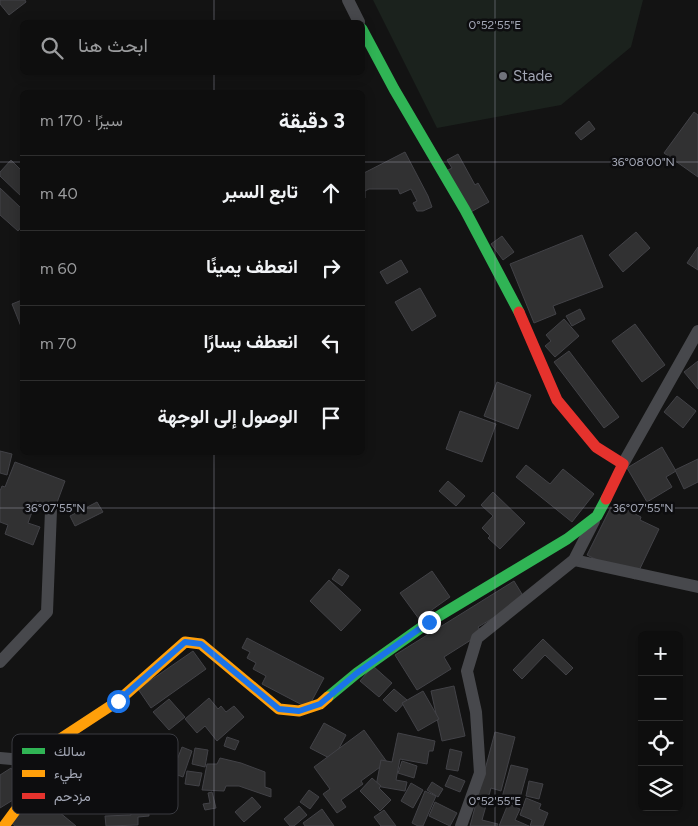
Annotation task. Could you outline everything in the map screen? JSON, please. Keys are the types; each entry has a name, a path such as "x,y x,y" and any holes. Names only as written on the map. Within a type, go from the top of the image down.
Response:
{"street":[{"path":"348,0 358,20"},
{"path":"365,35 515,304 557,400 596,447 623,464"},
{"path":"461,826 480,773 476,712 467,671 477,638 574,560 623,464 698,331"},
{"path":"0,662 47,612 51,510"},
{"path":"66,734 118,701 185,642 201,644 279,709 299,711 320,704 357,673 429,622 567,539 597,516"},
{"path":"574,560 698,587"},
{"path":"4,826 13,814"}],"shaded area":[{"name":"Stade","path":"373,0 643,0 631,47 561,105 437,128"}],"building":[{"path":"0,0 25,0 26,2 9,15 0,4"},
{"path":"694,112 698,115 698,177 664,153"},
{"path":"589,121 595,129 581,140 575,133"},
{"path":"405,152 432,207 423,211 417,211 413,203 417,201 411,189 400,194 398,189 369,189 365,191 365,172"},
{"path":"458,154 475,185 478,183 489,202 469,213 446,171 452,168 447,160"},
{"path":"11,160 20,169 20,195 0,176 0,172"},
{"path":"0,188 20,207 20,228 18,231 0,215"},
{"path":"636,232 650,248 623,272 609,255"},
{"path":"582,235 603,287 553,306 556,314 534,323 510,264"},
{"path":"502,236 514,252 503,260 491,244"},
{"path":"698,247 698,270 687,263"},
{"path":"401,260 408,272 387,284 380,272"},
{"path":"420,288 436,316 412,331 395,302"},
{"path":"20,301 20,324 12,304"},
{"path":"580,309 585,319 572,326 566,316"},
{"path":"564,319 579,336 555,357 545,346 551,341 546,335"},
{"path":"635,324 665,365 642,382 612,341"},
{"path":"569,351 619,417 604,428 554,362"},
{"path":"698,361 698,389 684,372"},
{"path":"497,382 531,395 518,429 484,416"},
{"path":"677,396 696,411 683,428 664,412"},
{"path":"460,411 496,424 482,462 446,449"},
{"path":"662,447 676,471 666,477 672,487 647,502 627,468"},
{"path":"0,451 12,454 7,475 0,473"},
{"path":"698,459 698,482 684,489 675,470"},
{"path":"15,462 65,481 55,508 36,501 28,523 40,527 33,545 5,534 8,525 0,522 0,491 2,486 5,487"},
{"path":"526,465 550,484 563,469 594,494 572,522 516,477"},
{"path":"448,481 465,496 456,506 439,491"},
{"path":"493,492 525,523 500,549 488,538 490,536 482,528 493,516 481,505"},
{"path":"97,502 103,512 75,526 70,516"},
{"path":"613,503 641,517 640,520 659,529 635,579 587,555"},
{"path":"339,569 349,576 342,586 332,579"},
{"path":"432,571 450,597 419,619 400,593"},
{"path":"329,580 361,610 341,631 310,601"},
{"path":"514,581 525,599 478,627 482,633 444,657 451,669 417,690 395,655"},
{"path":"247,638 324,678 308,708 262,684 266,676 253,669 256,663 247,658 250,652 242,648"},
{"path":"543,639 573,668 566,675 545,655 522,679 513,670"},
{"path":"193,651 206,669 151,708 138,689"},
{"path":"373,666 392,683 379,697 360,681"},
{"path":"454,686 465,736 442,741 431,691"},
{"path":"394,689 407,700 396,712 383,700"},
{"path":"423,691 439,719 418,731 402,703"},
{"path":"209,698 218,709 221,706 226,712 234,706 244,717 217,741 205,726 197,733 185,719"},
{"path":"169,699 185,717 169,730 153,712"},
{"path":"324,723 346,735 333,760 310,748"},
{"path":"364,730 387,762 361,781 363,784 341,800 346,807 337,813 323,794 330,789 314,767"},
{"path":"495,732 515,737 501,791 491,788 482,820 498,824 497,826 470,826"},
{"path":"398,733 435,741 433,751 429,751 427,764 400,759 396,780 407,782 405,791 376,786 381,760 392,762"},
{"path":"227,737 239,741 235,750 224,746"},
{"path":"182,747 192,751 183,777 178,775 178,757"},
{"path":"195,748 208,750 205,767 192,764"},
{"path":"450,749 462,752 458,771 446,769"},
{"path":"220,758 265,772 265,787 271,789 271,797 239,786 226,786 224,791 202,790 207,764 217,764"},
{"path":"402,761 417,766 414,778 398,773"},
{"path":"511,765 528,769 518,805 501,801"},
{"path":"11,768 12,770 12,801 0,808 0,775"},
{"path":"187,771 202,773 199,786 185,784"},
{"path":"450,775 465,781 460,792 445,786"},
{"path":"372,778 381,786 379,788 391,800 380,811 360,791"},
{"path":"529,781 543,784 539,799 526,796"},
{"path":"432,782 443,789 438,797 427,790"},
{"path":"411,783 423,790 413,808 401,801"},
{"path":"309,790 319,797 310,809 300,802"},
{"path":"425,791 436,796 423,826 418,826 412,823"},
{"path":"212,792 216,808 205,810 203,804 210,803 208,793"},
{"path":"252,797 261,807 244,822 235,812"},
{"path":"526,798 541,804 539,809 548,813 543,826 530,826 532,820 520,815"},
{"path":"435,802 457,813 450,826 429,816"},
{"path":"508,804 520,809 515,820 529,826 499,826"},
{"path":"299,806 307,815 294,826 290,826 284,819"},
{"path":"322,809 334,826 305,826 303,823"},
{"path":"384,810 396,826 381,826 374,817"},
{"path":"17,814 61,814 76,826 15,826 10,822"},
{"path":"149,814 149,816 138,817 138,825 106,826 105,816"}],"traffic: fast":[{"path":"365,35 394,89 465,210 519,312"},
{"path":"328,697 357,673 429,622 567,539 597,516 606,499"}],"traffic: slow":[{"path":"68,734 118,701 185,642 201,644 279,709 299,711 320,704 328,697"},
{"path":"4,826 13,814"}],"traffic: jam":[{"path":"519,312 557,400 596,447 623,464 606,499"}],"place":[{"name":"Stade","path":"503,76"}],"route":[{"path":"118,701 185,642 201,644 279,709 299,711 320,704 357,673 429,622"}]}
